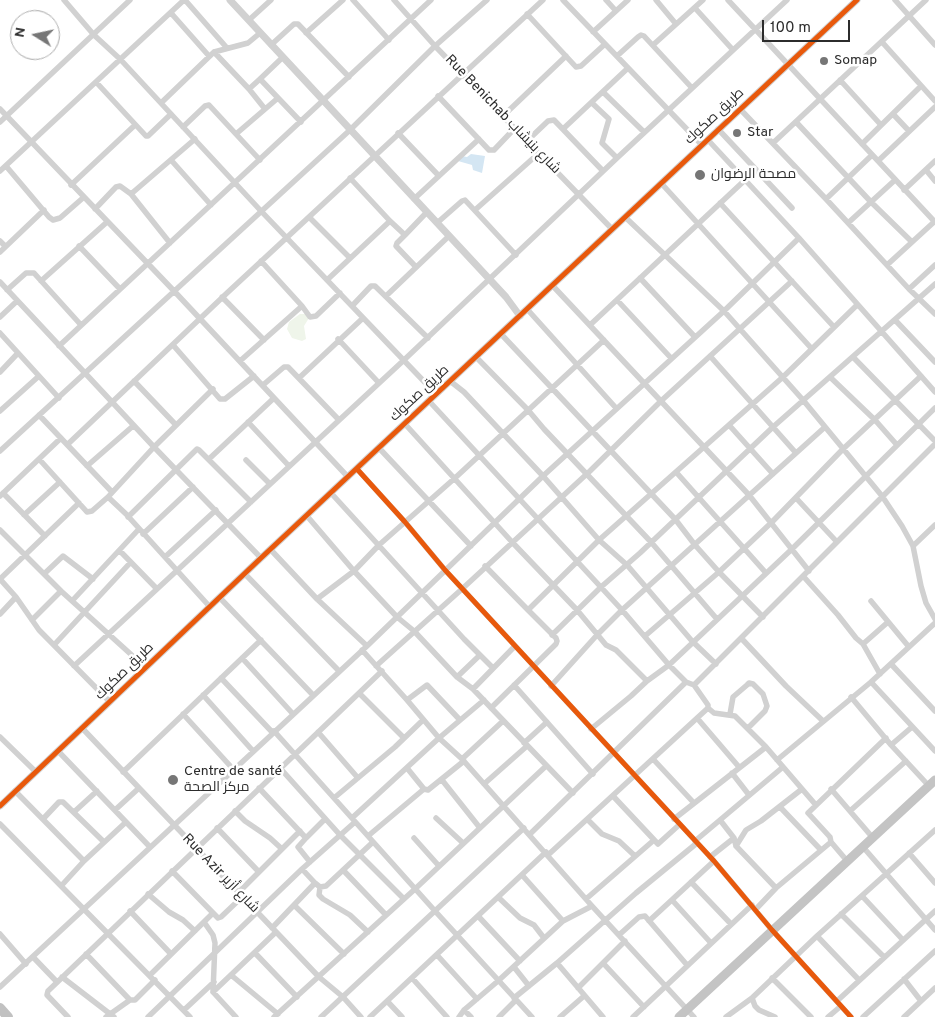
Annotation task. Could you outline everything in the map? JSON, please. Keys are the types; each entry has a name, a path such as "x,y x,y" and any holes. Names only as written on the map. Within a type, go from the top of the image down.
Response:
{"highway":[{"path":"0,1008 8,1017"}],"main road":[{"path":"679,1017 690,1013 772,930 932,783"}],"street":[{"path":"64,0 94,35 120,59 436,394"},
{"path":"0,122 130,0"},
{"path":"0,171 185,0 227,48"},
{"path":"230,0 506,297 520,316"},
{"path":"249,20 272,0"},
{"path":"306,33 343,0"},
{"path":"353,0 389,40"},
{"name":"Rue Benichab شارع بنيشاب","path":"394,0 435,46 612,229"},
{"path":"59,346 431,0"},
{"path":"0,451 350,130 435,46 486,0"},
{"path":"68,444 286,237 543,0"},
{"path":"563,0 668,110 745,180 799,238 935,392"},
{"path":"606,0 616,11"},
{"path":"593,32 628,0"},
{"path":"656,0 676,24"},
{"path":"652,45 704,0"},
{"path":"728,0 935,222 887,265"},
{"path":"776,0 781,6"},
{"path":"74,666 428,338 644,132 787,0"},
{"name":"طريق صكوك","path":"0,806 261,558 857,0"},
{"path":"895,0 935,45"},
{"path":"773,143 926,0"},
{"path":"694,8 733,50"},
{"path":"171,13 249,89 265,109"},
{"path":"527,14 574,65 580,67 605,44"},
{"path":"271,45 295,23 298,24 349,77"},
{"path":"161,103 211,54 248,43 260,33"},
{"path":"616,56 641,35 644,36 692,88"},
{"path":"882,42 935,101"},
{"path":"504,116 566,56"},
{"path":"249,89 283,57"},
{"path":"563,129 628,68"},
{"path":"260,79 301,122"},
{"path":"840,80 881,125"},
{"path":"96,82 147,136 171,114"},
{"path":"862,144 921,86"},
{"path":"603,92 644,132"},
{"path":"438,96 489,150 492,151 515,128"},
{"path":"236,134 278,98"},
{"path":"592,103 609,120 602,143 617,158"},
{"path":"183,127 205,106 209,106 260,160"},
{"path":"878,161 935,107"},
{"path":"740,109 935,314"},
{"path":"0,110 175,292 348,477"},
{"path":"892,114 909,131"},
{"path":"527,141 551,120 556,121 603,171"},
{"path":"796,122 871,202 912,242"},
{"path":"71,185 135,125"},
{"path":"718,129 792,208"},
{"path":"398,133 439,176"},
{"path":"131,194 195,139"},
{"path":"414,199 479,139"},
{"path":"475,210 539,153"},
{"path":"826,199 872,155"},
{"path":"171,160 212,204"},
{"path":"904,190 935,161"},
{"path":"6,166 49,218 56,220 60,218 84,197"},
{"path":"926,170 935,181"},
{"path":"350,178 404,235"},
{"path":"590,325 745,180"},
{"path":"848,223 895,180"},
{"path":"662,183 812,349"},
{"path":"95,209 118,186 123,188 131,194 170,242"},
{"path":"437,223 463,200 475,210 516,255"},
{"path":"720,203 834,327"},
{"path":"0,252 44,210"},
{"path":"416,267 396,246 397,242 427,212"},
{"path":"309,217 350,258"},
{"path":"626,217 724,311 803,400 882,496 913,546 921,586 935,619"},
{"path":"327,280 390,221"},
{"path":"41,280 107,222"},
{"path":"386,296 448,236"},
{"path":"0,987 397,617 543,476 724,311 799,238"},
{"path":"0,240 5,246"},
{"path":"79,246 120,289"},
{"path":"261,261 310,317 314,317 340,293"},
{"path":"910,289 935,265"},
{"path":"7,290 29,272 34,273 81,325"},
{"path":"640,278 695,337"},
{"path":"376,666 562,497 661,401 792,282"},
{"path":"0,283 133,426 261,558"},
{"path":"552,635 600,587 675,520 750,448 935,284"},
{"path":"352,306 372,285 376,286 428,338"},
{"path":"552,285 749,495 809,571"},
{"path":"222,297 264,340"},
{"path":"617,300 671,358"},
{"path":"0,317 17,301"},
{"path":"528,610 599,540 753,404 857,305"},
{"path":"240,361 302,306"},
{"path":"527,309 616,408"},
{"path":"298,378 338,339 363,318"},
{"path":"895,320 935,362"},
{"path":"0,334 59,398"},
{"path":"501,334 763,617"},
{"path":"338,339 379,383"},
{"path":"317,599 354,572 379,545 455,478 604,340"},
{"path":"173,345 220,399 223,400 254,376"},
{"path":"0,372 18,353"},
{"path":"710,356 796,453"},
{"path":"476,357 651,542 716,618"},
{"path":"694,685 742,639 935,442 853,357"},
{"path":"262,385 284,367 290,368 339,420"},
{"path":"0,411 39,376"},
{"path":"830,376 897,445"},
{"path":"645,636 720,572 843,449 921,376"},
{"path":"134,381 176,425"},
{"path":"450,381 464,392 543,476 599,540 627,564 692,641 716,664"},
{"path":"39,459 87,512 90,512 213,389"},
{"path":"209,459 274,398"},
{"path":"429,401 622,610 669,664 686,682 694,685 708,705 708,708 714,713 736,716 766,747 815,804"},
{"path":"591,730 646,681 669,664 716,618 792,549 935,408"},
{"path":"40,416 68,444 141,532 210,607"},
{"path":"248,422 289,466"},
{"path":"405,424 494,523 577,610 606,645 616,650 646,681"},
{"path":"729,425 773,474"},
{"path":"87,466 133,426"},
{"path":"551,686 622,610 825,427"},
{"path":"45,536 1,494 61,438"},
{"path":"379,448 471,546"},
{"path":"128,517 197,449 251,502"},
{"path":"246,460 270,484"},
{"path":"357,469 445,570 712,859 772,930 851,1017"},
{"path":"676,472 766,573"},
{"path":"24,515 60,482"},
{"path":"72,601 120,551 193,487"},
{"path":"331,493 493,668"},
{"path":"796,498 837,542"},
{"path":"79,503 0,579 54,645 110,702"},
{"path":"165,557 216,510"},
{"path":"308,516 354,572 397,617 414,631 457,677 484,700 573,793"},
{"path":"913,546 935,525"},
{"path":"0,530 61,591 146,668"},
{"path":"271,550 364,648 376,666 407,700 422,720 463,760 690,1013"},
{"path":"120,551 157,589"},
{"path":"44,574 63,556 93,579"},
{"path":"54,645 130,563"},
{"path":"485,566 556,638 556,644 491,708"},
{"path":"245,574 339,671"},
{"path":"803,576 863,644 880,674"},
{"path":"32,620 61,591"},
{"path":"0,614 16,597"},
{"path":"220,598 313,695"},
{"path":"871,601 909,648"},
{"path":"863,644 888,622"},
{"path":"777,760 871,682 935,623"},
{"path":"742,639 786,686 823,721"},
{"path":"123,772 261,640"},
{"path":"472,689 515,646"},
{"path":"457,677 480,655"},
{"path":"242,658 293,714"},
{"path":"891,664 935,711"},
{"path":"68,1017 48,995 48,991 382,671"},
{"path":"222,678 295,754 435,912 532,1017"},
{"path":"530,834 686,682"},
{"path":"871,682 935,751"},
{"path":"730,714 733,697 749,683 753,684 763,694 767,706 765,712 748,728"},
{"path":"407,700 427,685 460,720"},
{"path":"514,685 593,774"},
{"path":"359,693 404,738"},
{"path":"204,695 253,751"},
{"path":"851,697 906,761 932,783"},
{"path":"148,1017 302,869 340,836 407,768 484,700"},
{"path":"370,1017 522,874 588,820 708,708"},
{"path":"183,714 234,769"},
{"path":"697,718 739,767"},
{"path":"334,798 404,738 422,720"},
{"path":"368,836 424,789 431,789 442,780 503,720"},
{"path":"484,784 547,722"},
{"path":"891,745 912,726"},
{"name":"Rue Azir شارع أزير","path":"82,728 319,977 343,997 361,1017"},
{"path":"318,732 358,778"},
{"path":"0,737 36,772"},
{"path":"848,862 831,842 830,837 808,815 808,811 886,738"},
{"path":"674,819 766,747"},
{"path":"58,751 150,847"},
{"path":"653,758 694,803"},
{"path":"850,812 906,761"},
{"path":"231,975 276,1015 415,889 546,766"},
{"path":"499,1017 529,986 783,766"},
{"path":"280,768 340,836 404,899"},
{"path":"407,768 424,789"},
{"path":"732,773 750,795"},
{"path":"442,780 480,828"},
{"path":"116,810 139,788"},
{"path":"259,788 306,838"},
{"path":"736,846 746,830 780,807 802,789"},
{"path":"74,812 97,790"},
{"path":"831,790 873,838"},
{"path":"15,791 84,861"},
{"path":"613,796 659,843 679,825"},
{"path":"43,819 61,802 65,802 104,842"},
{"path":"780,807 820,849"},
{"path":"235,811 282,849"},
{"path":"436,818 464,843"},
{"path":"310,862 298,846 325,819"},
{"path":"588,820 602,834 619,841 635,856"},
{"path":"720,820 734,838 736,846 776,888"},
{"path":"62,886 84,861 126,822"},
{"path":"0,824 108,932 189,1017"},
{"path":"217,828 259,872"},
{"path":"322,1017 524,828"},
{"path":"172,871 218,918 221,917 259,872 300,831"},
{"path":"730,1016 934,832"},
{"path":"414,838 439,866"},
{"path":"649,921 734,838"},
{"path":"586,899 654,840"},
{"path":"213,992 255,953 294,905 317,885 326,886 373,842"},
{"path":"633,1017 731,924 754,907 820,849 831,842"},
{"path":"863,847 935,930"},
{"path":"909,854 935,883"},
{"path":"302,869 317,885 319,895 323,899 350,915 368,932"},
{"path":"343,870 386,915"},
{"path":"522,874 562,921"},
{"path":"691,882 731,924"},
{"path":"148,894 168,912 183,920 195,931"},
{"path":"862,896 903,940"},
{"path":"498,897 520,918 534,925 544,938"},
{"path":"672,900 712,943"},
{"path":"294,905 344,954"},
{"path":"459,1017 464,1010 514,967 562,921 592,906"},
{"path":"130,911 171,954"},
{"path":"828,1017 859,980 935,911"},
{"path":"150,975 212,914"},
{"path":"842,914 884,957"},
{"path":"478,916 520,961"},
{"path":"619,935 639,916 645,916 687,964"},
{"path":"204,922 213,936 216,951 213,992 236,1017"},
{"path":"0,934 26,964"},
{"path":"817,936 859,980"},
{"path":"578,988 625,942"},
{"path":"862,1017 935,952"},
{"path":"255,953 297,997"},
{"path":"86,954 130,1000"},
{"path":"436,955 477,999"},
{"path":"33,957 57,982"},
{"path":"557,963 603,1017"},
{"path":"603,963 644,1007"},
{"path":"514,967 529,986"},
{"path":"62,977 95,1001 110,1016 130,1000 135,1000 155,980"},
{"path":"412,978 447,1017"},
{"path":"772,978 811,1017"},
{"path":"904,980 922,1000"},
{"path":"184,1010 214,982"},
{"path":"904,1017 935,988"},
{"path":"560,1017 584,996"},
{"path":"752,998 760,1010 775,1017"},
{"path":"387,1001 402,1017"},
{"path":"464,1010 471,1017"},
{"path":"57,1017 63,1011"}],"shaded area":[{"path":"300,314 306,314 309,318 304,326 306,339 302,341 292,338 287,329 289,322"}],"water":[{"path":"471,154 485,156 482,173 473,170 472,165 458,161 462,156 467,157"}],"cycle path":[{"path":"0,806 261,558 857,0"},
{"path":"357,469 445,570 714,861 772,930 851,1017"}],"place":[{"name":"Somap","path":"824,61"},
{"name":"Star","path":"737,133"},
{"name":"مصحة الرضوان","path":"700,175"},
{"name":"Centre de santé مركز الصحة","path":"173,780"}]}
